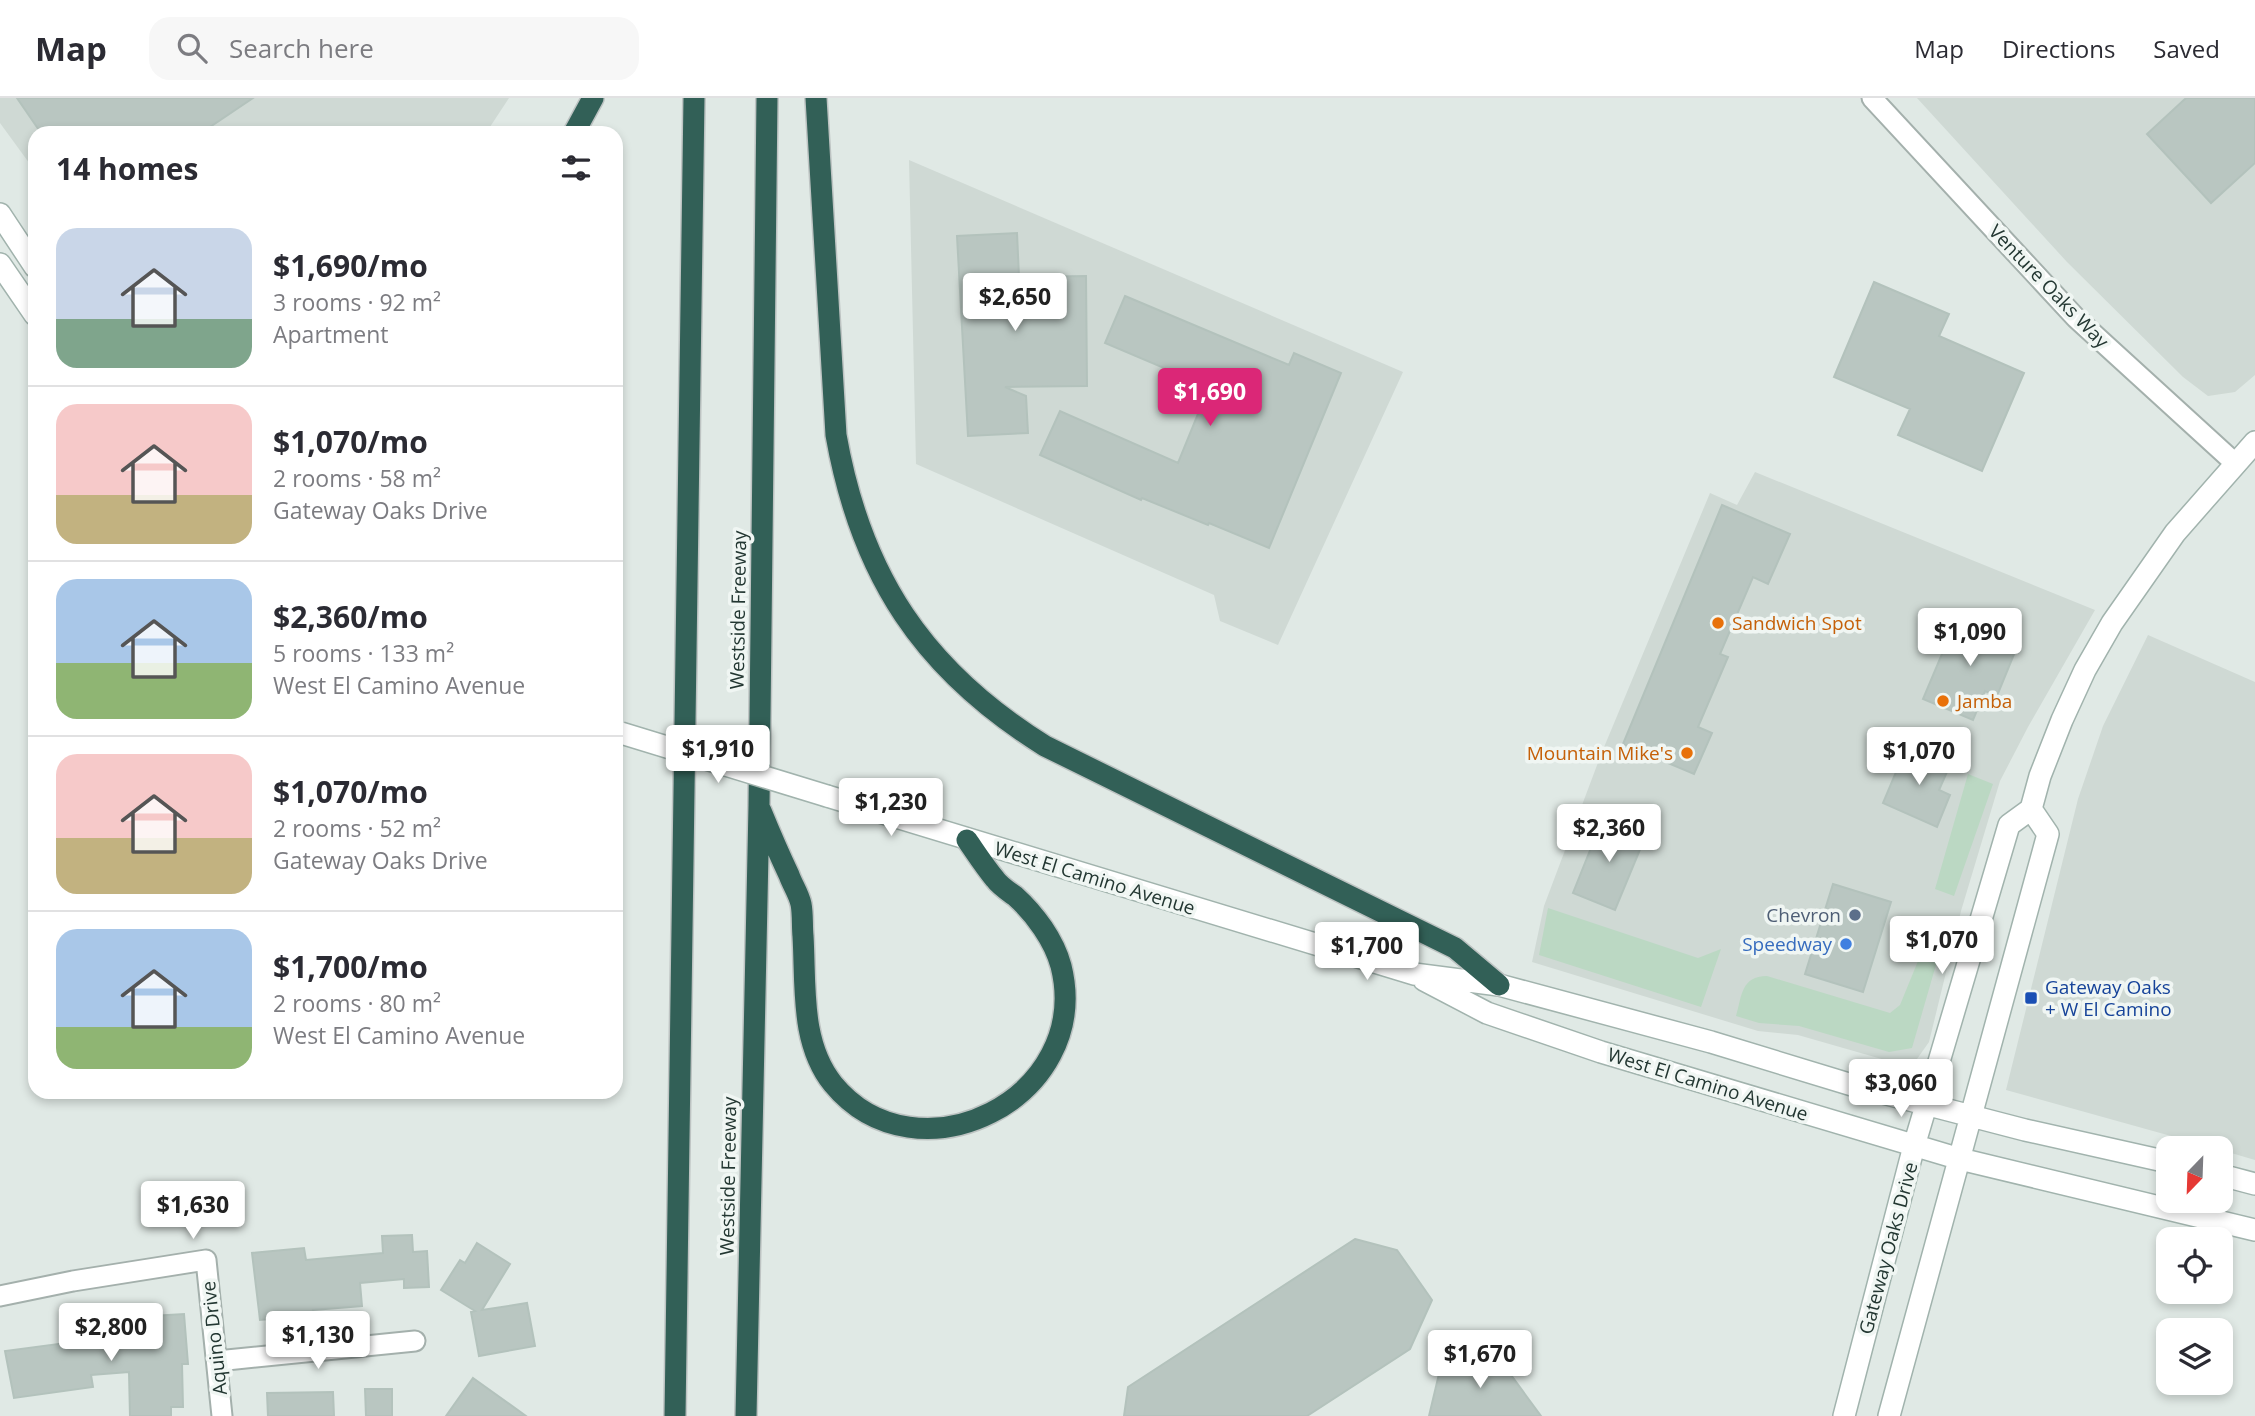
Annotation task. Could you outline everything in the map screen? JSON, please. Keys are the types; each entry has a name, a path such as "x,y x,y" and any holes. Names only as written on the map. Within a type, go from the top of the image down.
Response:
{"highway":[{"path":"578,126 593,98"},
{"path":"675,1416 694,98"},
{"name":"Westside Freeway","path":"746,1416 759,806 767,98"},
{"path":"816,98 836,435 844,480 857,522 874,564 909,623 940,662 974,696 1012,726 1045,746 1455,948 1499,985"},
{"path":"759,806 801,903 808,1029 814,1051 834,1084 852,1103 895,1124 916,1128 937,1128 981,1118 1004,1107 1038,1077 1051,1056 1063,1020 1065,983 1051,940 1025,906 996,881 967,840"}],"main road":[{"path":"0,214 28,256"},
{"path":"0,264 28,304"},
{"path":"1889,1416 2048,834 2031,809 2040,776 2085,670 2112,623 2175,533 2255,442"},
{"name":"West El Camino Avenue","path":"623,734 1413,974 1499,985 1711,1042 1852,1085 2156,1159"},
{"name":"Gateway Oaks Drive","path":"1844,1416 1914,1146 2009,825 2031,809"},
{"name":"West El Camino Avenue","path":"1413,974 1487,1013 1601,1052 1960,1159 2255,1230"},
{"path":"2233,1178 2255,1184"}],"street":[{"name":"Venture Oaks Way","path":"1872,98 2076,318 2236,464"},
{"name":"Aquino Drive","path":"0,1296 73,1281 206,1260 222,1416"},
{"path":"217,1361 415,1341"}],"shaded area":[{"path":"0,98 509,98 491,126 28,126 28,161 0,123"},
{"path":"1917,98 2255,98 2255,375 2235,392 2208,396 2183,377 2067,262"},
{"path":"909,160 1403,372 1278,645 1220,621 1214,595 916,464"},
{"path":"1755,472 2095,610 2000,781 1961,911 1929,1042 1917,1059 1899,1064 1798,1035 1758,1031 1532,962 1544,906 1602,752 1710,493 1737,505"},
{"path":"2148,635 2255,682 2255,1160 2233,1154 2233,1136 2171,1136 2006,1090 2078,799 2103,726"}],"green space":[{"path":"1968,774 1993,784 1954,896 1935,889"},
{"path":"1548,908 1698,958 1721,949 1701,1007 1539,955"},
{"path":"1944,937 1912,1048 1889,1052 1799,1026 1759,1023 1736,1016 1747,983 1752,979 1767,976 1890,1013 1900,1005 1927,939"}],"building":[{"path":"17,98 253,98 211,126 36,126"},
{"path":"2186,98 2255,98 2255,163 2211,203 2147,134"},
{"path":"1017,233 1019,277 1086,276 1087,386 1005,387 1026,396 1028,433 968,436 957,236"},
{"path":"1874,282 1949,314 1939,336 2024,373 1982,471 1898,435 1910,409 1834,377"},
{"path":"1125,296 1289,365 1294,353 1341,373 1269,548 1209,523 1208,525 1142,498 1141,500 1040,455 1060,411 1178,463 1209,387 1105,343"},
{"path":"1722,505 1790,534 1768,584 1753,577 1720,654 1728,657 1698,727 1712,733 1694,774 1623,744"},
{"path":"1958,616 2019,642 1997,696 1985,691 1973,720 1923,699"},
{"path":"1907,746 1950,765 1939,790 1950,795 1937,827 1883,803"},
{"path":"1603,818 1646,835 1615,910 1573,893"},
{"path":"1833,884 1891,902 1863,992 1805,974"},
{"path":"412,1235 413,1252 427,1251 429,1287 404,1288 404,1279 360,1283 362,1306 313,1310 314,1315 260,1320 252,1253 304,1248 306,1260 383,1253 382,1236"},
{"path":"1355,1239 1397,1250 1432,1300 1410,1349 1307,1416 1124,1416 1128,1387"},
{"path":"477,1243 510,1264 482,1310 527,1303 535,1346 479,1356 471,1312 475,1311 441,1290 460,1260 465,1263"},
{"path":"184,1314 188,1364 182,1364 183,1407 171,1407 171,1416 130,1416 129,1372 91,1375 93,1387 14,1398 5,1351 74,1342 72,1331 117,1324 117,1318"},
{"path":"1476,1352 1497,1356 1541,1416 1429,1416 1439,1374"},
{"path":"473,1378 526,1416 446,1416"},
{"path":"365,1389 392,1389 392,1416 366,1416"},
{"path":"333,1392 334,1416 268,1416 267,1393"}],"place":[{"name":"Sandwich Spot","path":"1718,623"},
{"name":"Jamba","path":"1943,701"},
{"name":"Mountain Mike's","path":"1687,753"},
{"name":"Chevron","path":"1855,915"},
{"name":"Speedway","path":"1846,944"},
{"name":"Gateway Oaks + W El Camino","path":"2031,998"}]}
